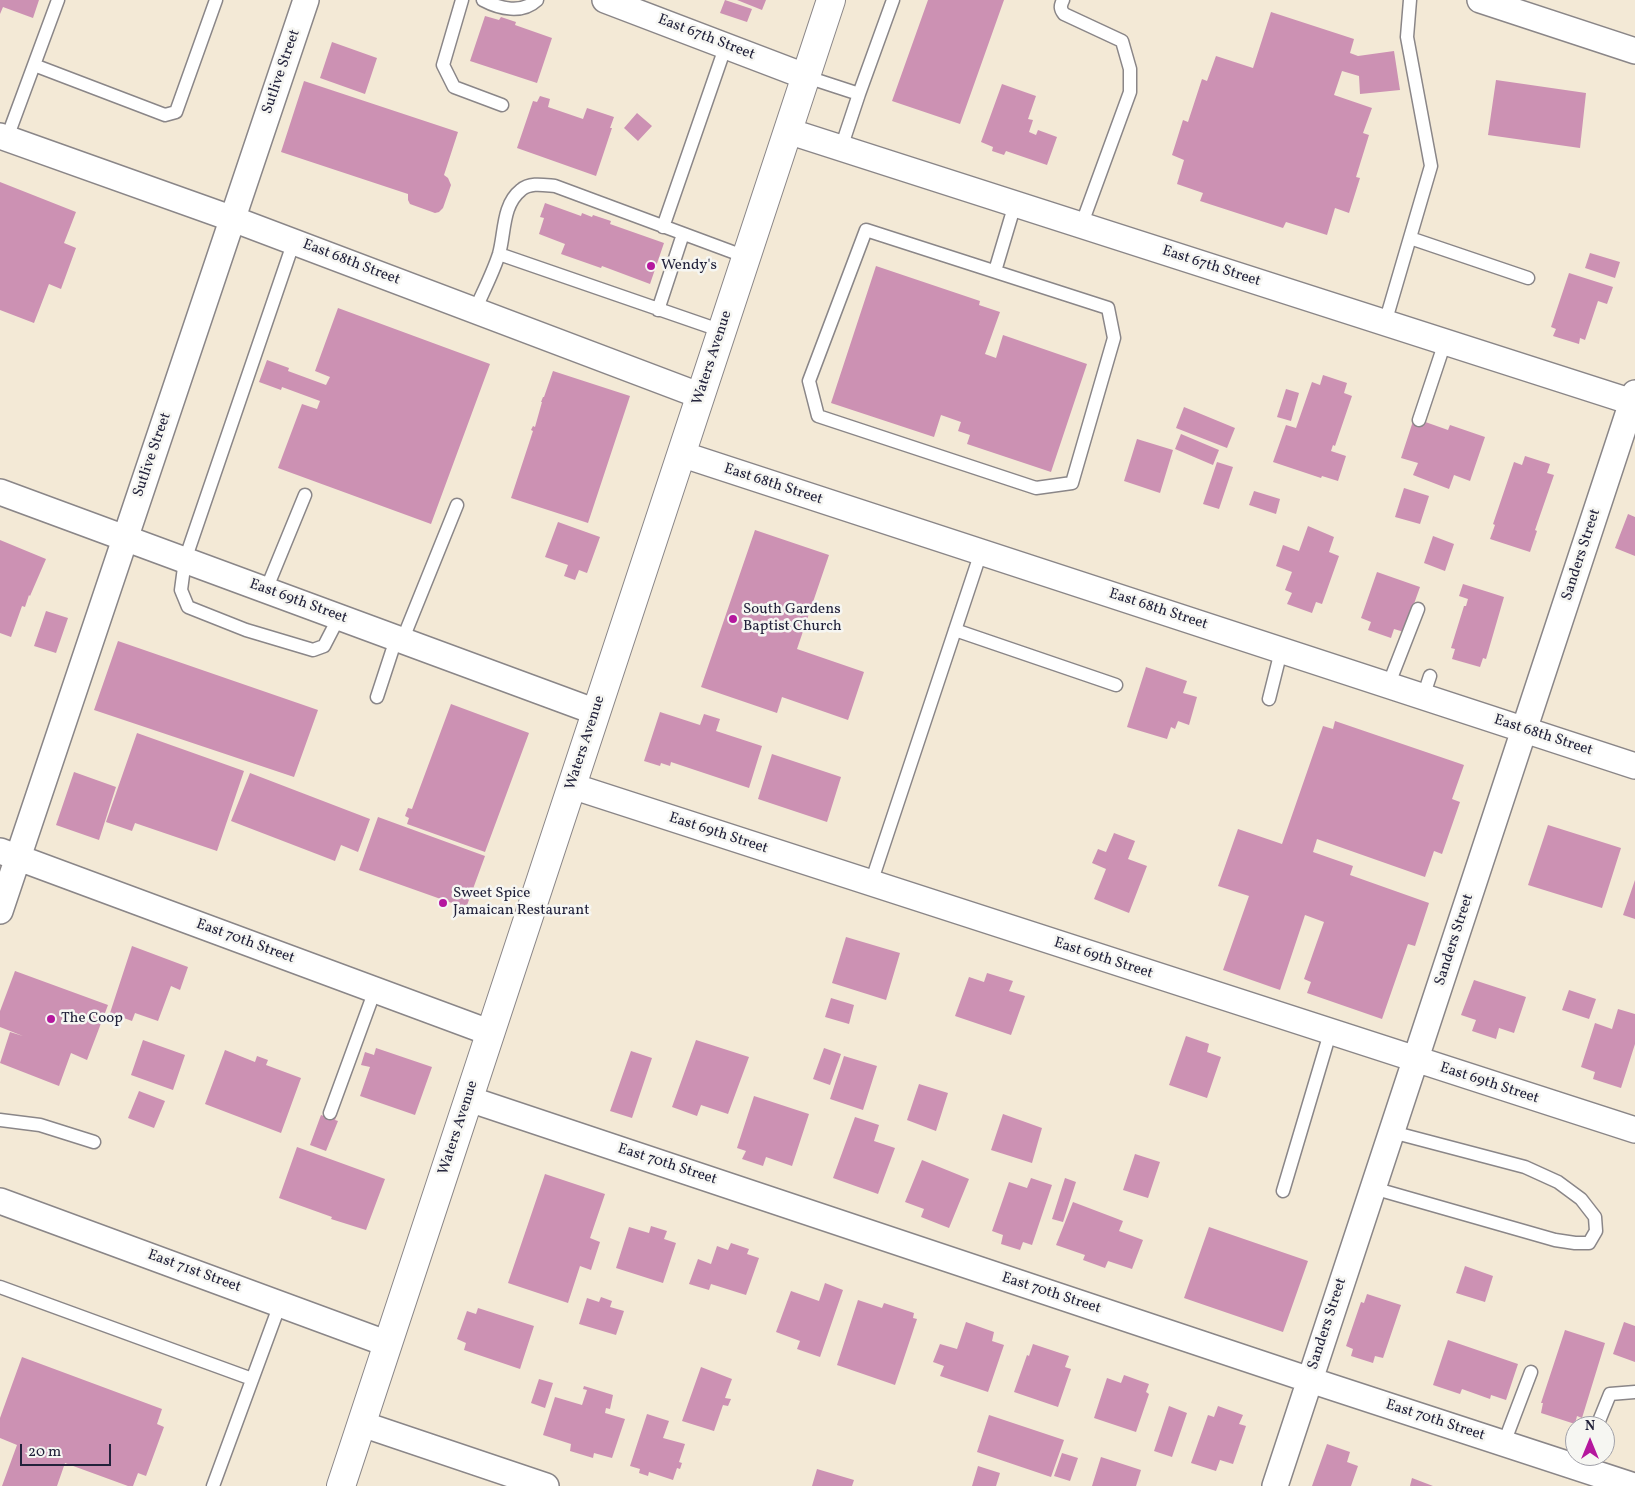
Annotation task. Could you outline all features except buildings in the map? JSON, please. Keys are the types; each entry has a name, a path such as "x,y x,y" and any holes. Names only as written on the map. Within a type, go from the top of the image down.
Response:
{"main road":[{"name":"Waters Avenue","path":"341,1486 831,0"}],"street":[{"name":"Sutlive Street","path":"0,911 9,854 126,539 306,0"},
{"name":"East 67th Street","path":"605,0 807,77"},
{"path":"1480,0 1635,51"},
{"name":"East 67th Street","path":"788,131 1385,323 1634,400"},
{"name":"East 68th Street","path":"3,137 233,219 701,396"},
{"name":"Sanders Street","path":"1275,1486 1634,400"},
{"name":"East 68th Street","path":"681,454 1388,686 1426,686 1524,730 1635,766"},
{"name":"East 69th Street","path":"0,492 596,712"},
{"name":"East 69th Street","path":"572,786 1330,1033 1635,1130"},
{"name":"East 70th Street","path":"9,854 491,1033"},
{"name":"East 70th Street","path":"468,1099 1504,1444 1565,1458"},
{"name":"East 71st Street","path":"1,1203 388,1344"},
{"path":"362,1424 546,1486"},
{"name":"East 70th Street","path":"1591,1466 1634,1486"}],"lane":[{"path":"3,137 34,66 58,0"},
{"path":"34,66 165,115 176,112 216,0"},
{"path":"462,0 443,65 454,87 502,105"},
{"path":"483,0 507,9 523,9 537,0"},
{"path":"841,148 893,0"},
{"path":"1063,0 1060,6 1064,14 1122,41 1130,69 1130,92 1081,226"},
{"path":"1385,323 1431,166 1407,37 1410,0"},
{"path":"663,227 726,45"},
{"path":"807,77 859,94"},
{"path":"475,310 499,254 506,213 513,199 522,189 533,185 554,186 746,257"},
{"path":"995,271 1015,204"},
{"path":"866,230 995,271 1108,308 1114,338 1072,483 1036,488 818,416 809,381 866,230"},
{"path":"658,310 683,234"},
{"path":"1410,238 1528,278"},
{"path":"294,242 185,560 181,590 188,607 246,630 313,650 324,646 339,617"},
{"path":"499,254 722,331"},
{"path":"1419,420 1446,342"},
{"path":"266,590 305,494"},
{"path":"377,697 399,640 457,505"},
{"path":"871,883 980,552"},
{"path":"1388,686 1418,609"},
{"path":"955,630 1116,685"},
{"path":"1269,699 1281,651"},
{"path":"330,1113 375,990"},
{"path":"1282,1191 1330,1033"},
{"path":"0,1120 40,1126 94,1142"},
{"path":"1373,1188 1555,1240 1589,1243 1596,1232 1595,1217 1581,1199 1558,1182 1524,1167 1392,1132"},
{"path":"0,1287 252,1379"},
{"path":"213,1486 280,1304"},
{"path":"1504,1444 1531,1372"},
{"path":"1601,1416 1610,1394 1635,1392"}],"place":[{"name":"Wendy's","path":"651,266"},
{"name":"South Gardens Baptist Church","path":"733,619"},
{"name":"Sweet Spice Jamaican Restaurant","path":"443,903"},
{"name":"The Coop","path":"51,1019"}]}
